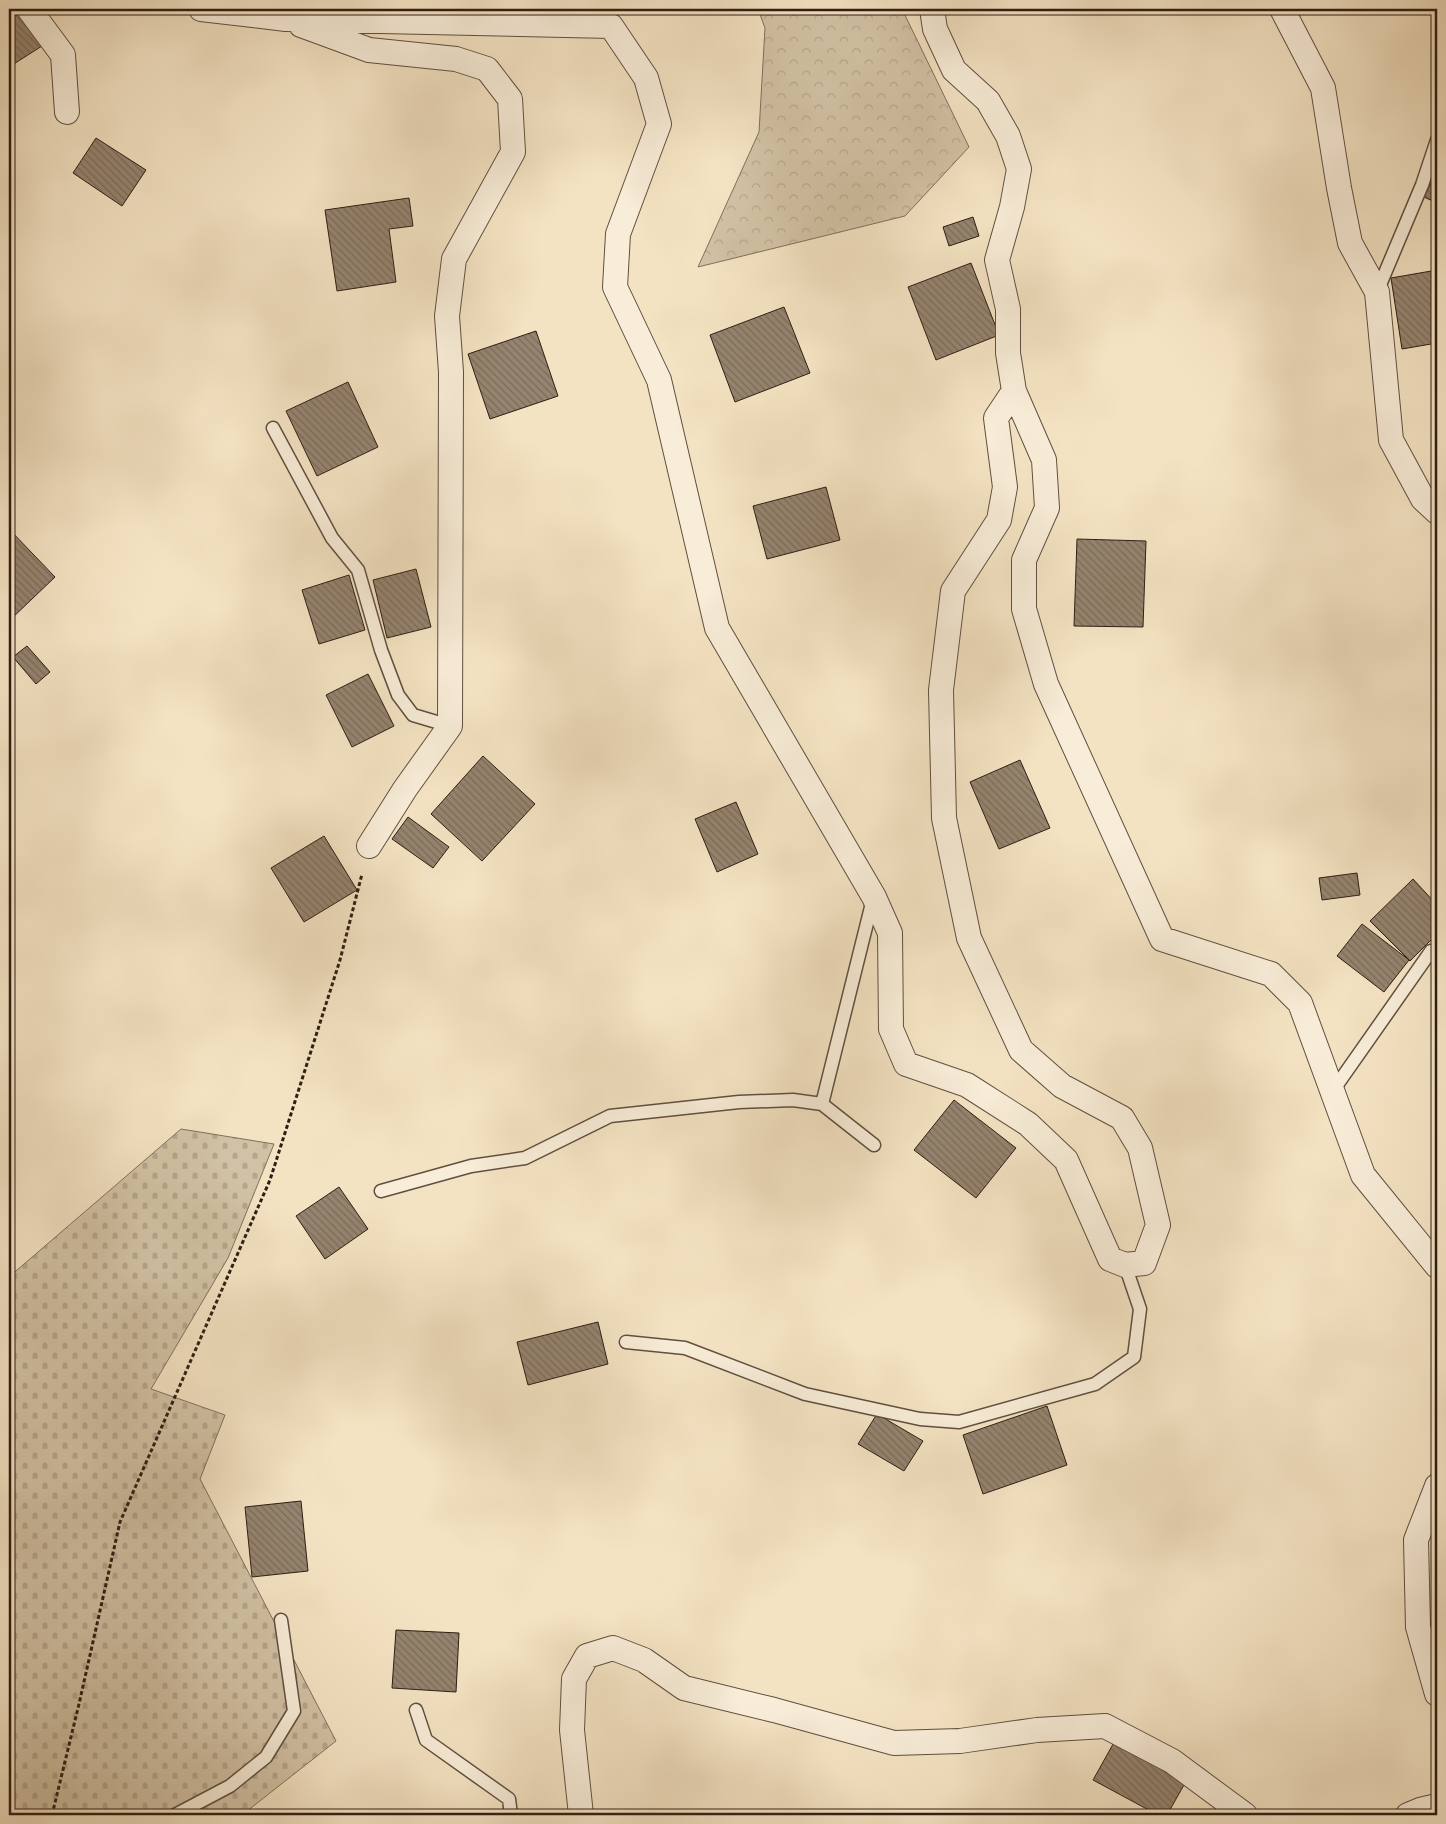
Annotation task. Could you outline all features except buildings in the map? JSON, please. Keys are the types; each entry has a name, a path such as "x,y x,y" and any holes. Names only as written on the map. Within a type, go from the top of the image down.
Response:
{"street":[{"path":"29,9 63,56 67,112"},
{"path":"201,9 286,19 611,26 646,78 660,124 618,234 615,287 659,380 717,628 874,897 890,933 891,1030 906,1064 968,1084 1028,1124 1066,1160 1110,1259 1125,1264 1144,1263 1158,1225 1140,1148 1122,1118 1062,1086 1021,1050 968,938 944,818 942,690 953,591 999,520 1006,487 996,418 1014,391"},
{"path":"932,9 935,29 954,70 988,101 1008,136 1019,169 1012,207 997,260 1008,309 1008,353 1014,391 1044,460 1047,508 1024,560 1024,609 1046,684 1162,939 1271,974 1300,1003 1363,1175 1437,1266"},
{"path":"1282,9 1323,88 1350,243 1377,292 1391,440 1423,499 1437,512"},
{"path":"286,19 369,50 456,59 487,69 510,99 513,152 454,258 447,316 451,372 450,726 404,789 369,846"},
{"path":"1437,1486 1416,1540 1418,1626 1437,1694"},
{"path":"581,1815 572,1730 574,1679 587,1656 613,1648 644,1660 684,1688 774,1710 894,1743 960,1741 1037,1730 1105,1726 1172,1761 1245,1815"},
{"path":"1408,1815 1437,1806"}],"lane":[{"path":"1377,292 1422,185 1437,140"},
{"path":"273,428 332,538 358,570 381,650 398,695 413,714 450,726"},
{"path":"822,1104 874,897"},
{"path":"1332,1092 1431,951"},
{"path":"380,1191 471,1166 524,1158 610,1116 739,1102 793,1100 822,1104 874,1145"},
{"path":"626,1342 685,1348 805,1394 920,1419 959,1422 1095,1384 1134,1357 1140,1309 1125,1264"},
{"path":"175,1815 230,1786 266,1757 294,1711 281,1620"},
{"path":"416,1710 426,1740 509,1799 512,1815"}],"path":[{"path":"52,1815 80,1704 120,1522 270,1180 340,960 369,846"}],"green space":[{"path":"758,9 902,9 969,147 905,216 698,267 759,132 765,28"},
{"path":"181,1129 274,1144 228,1258 151,1389 225,1415 200,1479 336,1741 242,1815 9,1815 9,1277"}]}
